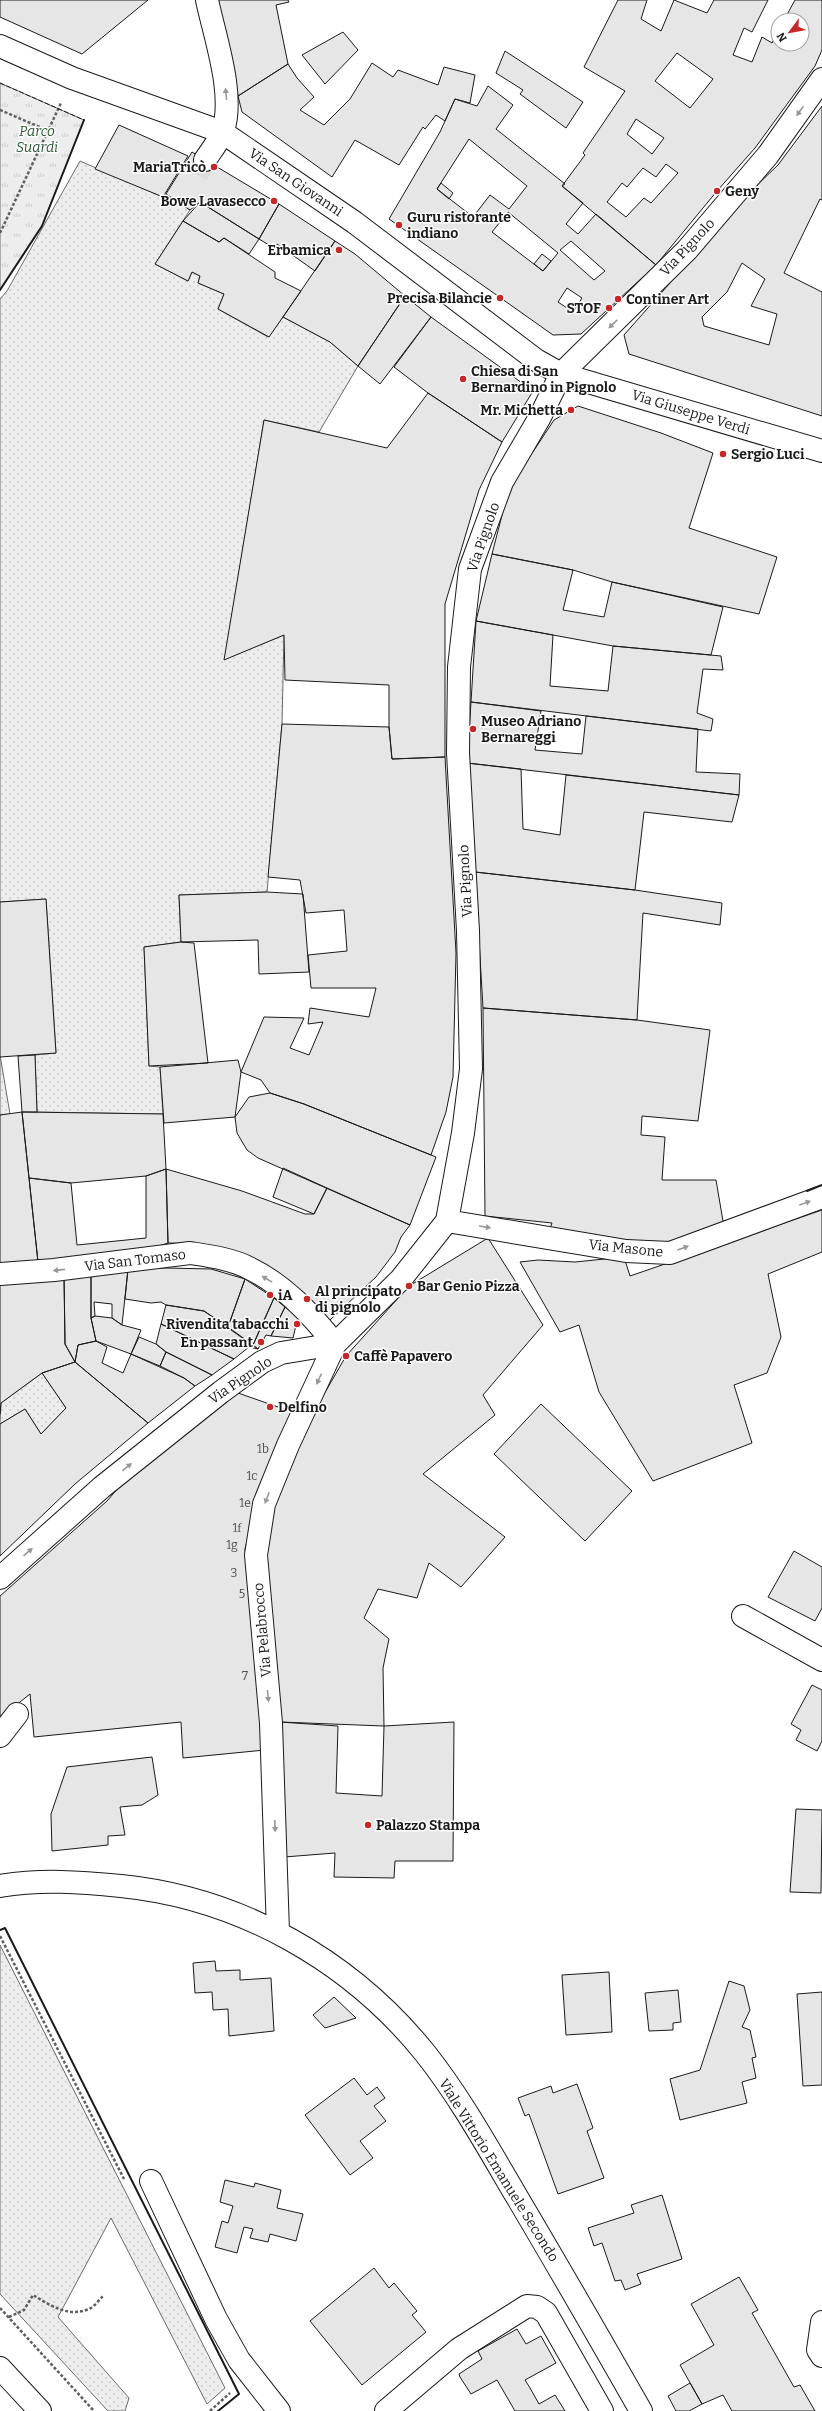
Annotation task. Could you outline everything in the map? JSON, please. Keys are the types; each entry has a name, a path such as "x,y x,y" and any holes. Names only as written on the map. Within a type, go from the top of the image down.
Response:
{"street":[{"path":"205,160 222,132 227,111 226,90 207,0"},
{"name":"Via San Giovanni","path":"0,46 72,78 222,132 354,222 536,360 561,374"},
{"name":"Via Pignolo","path":"0,1578 108,1482 221,1392 262,1362 281,1353 335,1344 401,1279 447,1221 471,1069 468,931 458,753 460,655 470,569 502,482 540,417 561,374 687,250 768,155 822,79"},
{"name":"Via Giuseppe Verdi","path":"561,374 822,451"},
{"name":"Via Masone","path":"447,1221 626,1251 670,1253 822,1197"},
{"name":"Via San Tomaso","path":"0,1274 77,1268 190,1253 206,1256 248,1267 273,1282 311,1315 335,1344"},
{"name":"Via Pelabrocco","path":"278,1932 271,1723 256,1555 264,1504 288,1445 335,1344"},
{"path":"743,1616 822,1660"},
{"path":"0,1736 17,1714"},
{"name":"Viale Vittorio Emanuele Secondo","path":"0,1886 44,1882 77,1882 153,1889 185,1896 224,1908 278,1932 349,1979 402,2027 425,2054 466,2112 564,2275 641,2411"},
{"path":"151,2181 216,2319 239,2360 279,2411"},
{"path":"386,2411 459,2349 527,2306 537,2307 546,2313 602,2411"},
{"path":"822,2322 818,2350 822,2356"},
{"path":"0,2368 40,2411"}],"path":[{"path":"0,110 49,131 0,233"},
{"path":"0,1936 127,2185"},
{"path":"9,2317 24,2310 33,2294 56,2309 63,2311 90,2309 103,2296"},
{"path":"0,2308 94,2411"},
{"path":"210,2411 233,2391"}],"green space":[{"name":"Parco Suardi","path":"0,83 84,120 42,226 0,290"},
{"path":"80,161 163,197 166,194 190,210 155,264 188,281 192,272 200,276 198,283 224,294 218,309 268,337 283,317 330,342 358,366 319,432 264,420 225,659 284,635 282,724 267,892 179,895 181,942 144,947 149,1066 160,1067 163,1114 37,1112 35,1055 56,1053 46,899 0,902 0,299 7,291"},
{"path":"0,1055 10,1114 0,1115"},
{"path":"42,1373 66,1408 41,1434 25,1409 0,1424 1,1403"},
{"path":"0,1945 225,2388 207,2404 111,2218 58,2317 129,2398 125,2411 108,2411 0,2294"}],"building":[{"path":"0,0 148,0 82,54 0,17"},
{"path":"218,0 288,0 289,2 276,5 288,64 238,96"},
{"path":"618,0 647,0 641,19 661,31 674,0 707,13 714,0 768,0 752,32 744,28 733,55 752,62 762,37 770,42 770,52 810,52 810,12 788,12 795,0 822,0 822,50 815,66 755,148 717,191 656,265 562,186 585,155 583,153 625,91 584,67","holes":["677,53 713,79 690,108 655,81","636,119 664,138 652,154 627,134","666,164 678,173 651,203 644,198 626,217 607,202 622,183 627,187 643,168 656,177"]},
{"path":"343,32 358,50 325,84 302,55"},
{"path":"505,51 583,102 566,128 520,94 523,90 496,73"},
{"path":"372,63 393,77 398,70 438,85 444,67 475,75 470,103 455,99 445,121 436,115 425,129 423,127 399,165 355,140 332,177 242,112 238,96 288,64 297,78 314,97 300,110 324,125 350,99"},
{"path":"488,86 513,105 496,129 565,184 562,186 583,203 566,224 578,234 596,214 656,265 581,334 553,335 389,219 440,132 455,99 477,106","holes":["469,139 527,186 509,209 490,195 473,217 437,189","508,212 558,253 543,271 492,232","571,241 605,271 594,280 560,250","567,288 582,298 573,312 558,302"]},
{"path":"822,106 822,200 820,199 784,273 822,292 822,416 629,354 624,335 754,188 778,165","holes":["742,263 765,279 751,306 777,314 769,345 704,326 702,317 727,292"]},
{"path":"119,125 188,156 163,197 95,169"},
{"path":"192,152 279,204 259,239 200,202 190,210 166,194"},
{"path":"441,183 453,193 449,199 437,189"},
{"path":"200,202 259,239 249,254 224,238 219,242 183,221"},
{"path":"279,204 335,241 315,271 277,244 274,248 259,239"},
{"path":"183,221 219,242 224,238 275,272 275,278 301,291 269,337 218,309 224,294 198,283 200,276 192,272 188,281 155,264"},
{"path":"335,241 355,254 405,296 358,366 330,342 283,317"},
{"path":"542,254 551,261 543,271 534,264"},
{"path":"405,296 431,317 380,384 358,366"},
{"name":"Chiesa di San Bernardino in Pignolo","path":"431,317 533,391 502,442 428,393 394,367"},
{"path":"428,393 502,442 479,490 445,604 445,757 392,759 389,727 389,685 285,680 284,635 224,660 264,420 387,448"},
{"path":"578,406 661,433 713,453 689,528 777,557 759,614 612,582 573,570 492,554 509,488 554,420"},
{"path":"492,554 573,570 563,610 604,617 612,582 723,607 711,655 613,646 476,621"},
{"path":"476,621 553,635 550,686 608,691 613,646 721,656 723,670 703,669 697,713 713,719 711,731 471,702"},
{"path":"471,702 541,711 535,750 582,754 586,716 698,729 696,772 740,774 739,795 467,763"},
{"path":"282,724 389,727 392,759 445,757 456,953 453,1077 446,1112 431,1155 304,1104 270,1093 261,1080 241,1072 264,1017 304,1018 290,1048 309,1055 323,1022 308,1024 310,1008 369,1017 376,988 311,988 308,955 347,951 344,910 306,913 300,880 268,877"},
{"path":"467,763 521,769 523,829 560,835 566,775 739,795 732,822 644,812 635,890 475,872"},
{"path":"475,872 635,890 722,903 720,925 643,913 637,1020 483,1008"},
{"path":"267,892 303,894 309,972 259,974 258,940 181,942 179,895"},
{"path":"46,899 56,1053 0,1057 0,902"},
{"path":"181,942 194,943 208,1063 149,1066 144,947"},
{"path":"483,1008 637,1020 710,1030 698,1121 642,1116 641,1135 665,1137 662,1180 716,1180 724,1227 667,1246 549,1231 552,1223 485,1216"},
{"path":"35,1055 37,1112 22,1112 18,1056"},
{"path":"238,1060 241,1072 235,1117 164,1123 160,1067"},
{"path":"270,1093 304,1104 436,1157 410,1225 258,1158 247,1150 237,1133 235,1117 249,1097"},
{"path":"22,1112 163,1114 166,1169 146,1176 71,1183 29,1178"},
{"path":"22,1112 38,1262 0,1265 0,1115"},
{"path":"283,1168 327,1188 314,1214 273,1197"},
{"path":"166,1169 168,1243 153,1248 38,1262 29,1178 71,1183 77,1245 146,1238 146,1176"},
{"path":"166,1169 242,1191 305,1214 314,1214 327,1188 410,1225 401,1237 395,1252 376,1277 330,1320 282,1276 203,1244 168,1243"},
{"path":"822,1210 822,1252 768,1274 781,1337 767,1373 734,1385 752,1443 653,1481 599,1392 579,1325 560,1332 520,1262 538,1260 575,1262 624,1257 630,1276"},
{"path":"488,1238 543,1325 483,1395 495,1415 423,1474 505,1537 461,1587 429,1563 417,1598 378,1589 364,1618 389,1639 383,1668 384,1726 280,1722 272,1651 267,1551 274,1505 293,1448 346,1356 409,1286"},
{"path":"128,1269 211,1269 245,1279 228,1327 204,1311 166,1305 161,1302 151,1303 125,1299"},
{"path":"128,1269 122,1325 112,1318 112,1304 94,1302 95,1316 91,1318 91,1273"},
{"path":"91,1273 91,1318 96,1341 78,1345 75,1362 65,1344 64,1275"},
{"path":"64,1275 65,1344 75,1362 42,1373 1,1403 0,1414 0,1282"},
{"path":"245,1279 274,1298 253,1345 228,1327"},
{"path":"274,1298 285,1307 271,1336 266,1335 258,1349 253,1345"},
{"path":"166,1305 204,1311 258,1349 249,1347 234,1359 161,1324"},
{"path":"285,1307 298,1317 293,1338 271,1336"},
{"path":"95,1316 112,1318 122,1325 141,1330 131,1354 96,1341 91,1318"},
{"path":"161,1324 234,1359 212,1375 166,1352 156,1344"},
{"path":"139,1337 156,1344 166,1352 160,1366 131,1354"},
{"path":"96,1341 107,1347 102,1363 123,1373 131,1354 184,1378 195,1386 148,1423 75,1362 78,1345"},
{"path":"166,1352 212,1375 195,1386 184,1378 160,1366"},
{"path":"75,1362 148,1423 75,1484 0,1556 0,1424 25,1409 41,1434 66,1408 42,1373"},
{"path":"238,1393 295,1413 263,1481 245,1549 259,1668 265,1750 183,1758 181,1722 34,1737 30,1694 0,1718 0,1596 107,1501 119,1487 171,1444"},
{"path":"541,1404 632,1491 585,1541 494,1454"},
{"path":"794,1551 822,1567 822,1608 815,1621 768,1597"},
{"path":"812,1685 822,1690 822,1741 817,1751 796,1740 801,1730 791,1724"},
{"name":"Palazzo Stampa","path":"280,1722 338,1726 336,1793 382,1796 384,1726 454,1722 453,1861 395,1861 394,1878 334,1877 335,1853 284,1857"},
{"path":"152,1757 158,1795 142,1805 120,1807 125,1835 108,1836 108,1845 52,1851 51,1814 67,1767"},
{"path":"796,1809 822,1810 821,1893 790,1892"},
{"path":"215,1961 216,1971 240,1970 240,1980 271,1978 274,2031 229,2036 228,2009 213,2010 212,1992 195,1993 193,1963"},
{"path":"609,1972 612,2032 566,2035 562,1975"},
{"path":"729,1981 744,1986 750,2010 742,2027 750,2030 756,2057 752,2058 756,2078 742,2082 747,2103 680,2120 670,2079 700,2070"},
{"path":"678,1990 681,2022 673,2023 673,2030 649,2031 645,1993"},
{"path":"822,1992 822,2085 803,2086 797,1994"},
{"path":"334,1997 356,2018 325,2028 313,2015"},
{"path":"354,2078 367,2095 377,2087 385,2098 374,2106 386,2121 360,2141 373,2158 350,2175 305,2115"},
{"path":"577,2084 593,2128 587,2131 604,2178 558,2194 529,2114 525,2116 518,2098 551,2086 553,2093"},
{"path":"225,2180 254,2187 255,2183 281,2190 277,2208 303,2214 296,2241 270,2234 268,2242 250,2238 253,2229 244,2227 237,2253 215,2247 222,2221 228,2223 233,2206 220,2202"},
{"path":"662,2195 682,2259 637,2274 641,2284 625,2290 621,2280 615,2281 602,2243 594,2246 588,2228 634,2213 631,2205"},
{"path":"374,2268 389,2288 394,2283 417,2311 412,2315 426,2332 362,2385 310,2321"},
{"path":"739,2277 758,2310 752,2313 794,2387 800,2385 815,2411 732,2411 723,2395 702,2404 680,2365 714,2345 691,2304"},
{"path":"517,2329 526,2344 541,2336 556,2363 525,2380 539,2404 555,2395 565,2411 515,2411 497,2380 471,2394 460,2377 459,2374 482,2359 478,2351"},
{"path":"690,2383 702,2404 689,2411 676,2411 668,2396"}],"tunnel":[{"path":"197,175 205,160"}],"fence":[{"path":"0,83 84,120"}],"wall":[{"path":"0,290 42,226 84,120"},
{"path":"807,1191 822,1185"},
{"path":"0,1930 5,1928 239,2394 218,2411"}],"place":[{"name":"MariaTricò","path":"214,167"},
{"name":"Geny","path":"717,191"},
{"name":"Bowe Lavasecco","path":"274,201"},
{"name":"Guru ristorante indiano","path":"399,225"},
{"name":"Erbamica","path":"339,250"},
{"name":"Precisa Bilancie","path":"500,298"},
{"name":"Continer Art","path":"618,299"},
{"name":"STOF","path":"609,308"},
{"name":"Chiesa di San Bernardino in Pignolo","path":"463,379"},
{"name":"Mr. Michetta","path":"571,410"},
{"name":"Sergio Luci","path":"723,454"},
{"name":"Museo Adriano Bernareggi","path":"473,729"},
{"name":"Bar Genio Pizza","path":"409,1286"},
{"name":"iA","path":"270,1295"},
{"name":"Al principato di pignolo","path":"307,1299"},
{"name":"Rivendita tabacchi","path":"297,1324"},
{"name":"En passant","path":"261,1342"},
{"name":"Caffè Papavero","path":"346,1356"},
{"name":"Delfino","path":"270,1407"},
{"name":"Palazzo Stampa","path":"368,1825"}]}
